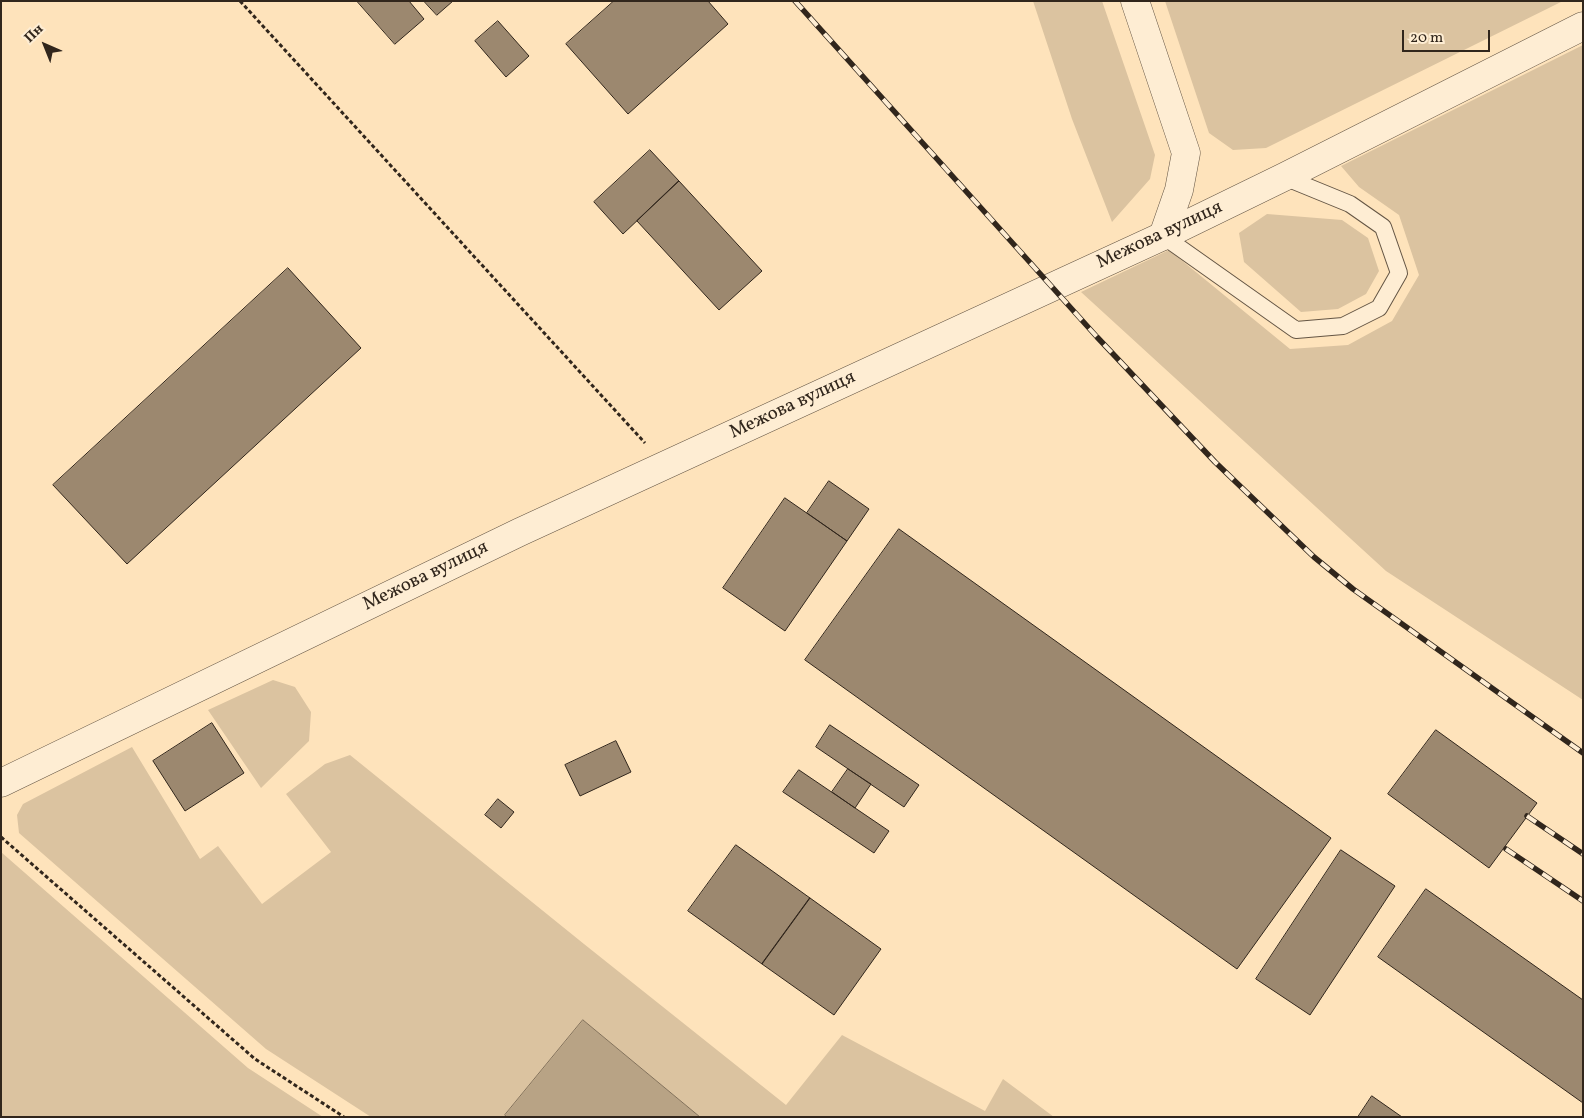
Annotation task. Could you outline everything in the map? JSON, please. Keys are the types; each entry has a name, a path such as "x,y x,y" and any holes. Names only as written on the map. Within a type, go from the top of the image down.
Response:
{"street":[{"path":"1135,1 1186,153 1179,190 1163,236"},
{"name":"Межова вулиця","path":"1,782 520,532 1163,236 1583,26"}],"lane":[{"path":"1163,236 1296,330 1343,326 1379,308 1398,273 1383,227 1350,204 1284,176"}],"path":[{"path":"240,1 666,465"},
{"path":"1,837 255,1059 344,1117"}],"shaded area":[{"path":"1033,1 1102,1 1155,155 1150,179 1112,222 1072,119"},
{"path":"1165,1 1563,1 1266,148 1233,150 1209,133"},
{"path":"1583,45 1583,700 1386,571 1081,292 1169,250 1290,349 1348,345 1392,321 1419,275 1399,215 1359,187 1341,166"},
{"path":"1267,214 1342,220 1368,238 1379,271 1366,294 1338,309 1301,312 1244,262 1239,233"},
{"path":"273,680 295,687 311,712 309,741 261,788 208,710"},
{"path":"132,747 200,859 218,846 262,904 331,852 286,794 325,764 350,755 786,1105 842,1035 985,1111 1003,1079 1054,1117 700,1117 583,1020 505,1115 506,1117 371,1117 266,1049 19,833 17,815 23,804"},
{"path":"1,852 248,1068 323,1117 1,1117"},
{"path":"583,1020 700,1117 506,1117 505,1115"}],"building":[{"path":"357,1 409,1 424,19 395,44"},
{"path":"424,1 453,1 437,15"},
{"path":"614,1 708,1 728,24 628,114 566,44"},
{"path":"498,21 529,56 506,77 475,41"},
{"path":"650,150 679,181 623,234 594,202"},
{"path":"679,181 762,271 719,310 637,221"},
{"path":"288,268 361,348 127,564 53,485"},
{"path":"829,481 869,509 847,541 807,513"},
{"path":"785,498 847,541 785,631 723,588"},
{"path":"899,529 1331,838 1237,969 805,660"},
{"path":"212,723 244,773 185,811 153,761"},
{"path":"830,725 919,785 904,807 816,747"},
{"path":"1436,730 1537,803 1489,868 1388,794"},
{"path":"616,741 631,772 580,796 565,765"},
{"path":"848,769 871,784 855,808 832,792"},
{"path":"799,770 889,831 874,853 783,792"},
{"path":"498,799 514,812 501,828 485,815"},
{"path":"736,845 810,898 762,964 688,911"},
{"path":"1341,850 1395,886 1310,1015 1256,979"},
{"path":"1426,889 1583,1000 1583,1103 1378,957"},
{"path":"810,898 881,949 834,1015 762,964"},
{"path":"1372,1096 1402,1117 1358,1117"}],"railway":[{"path":"795,1 1097,337 1215,462 1314,557 1353,589 1583,753"},
{"path":"1527,816 1583,854"},
{"path":"1506,849 1583,901"}]}
